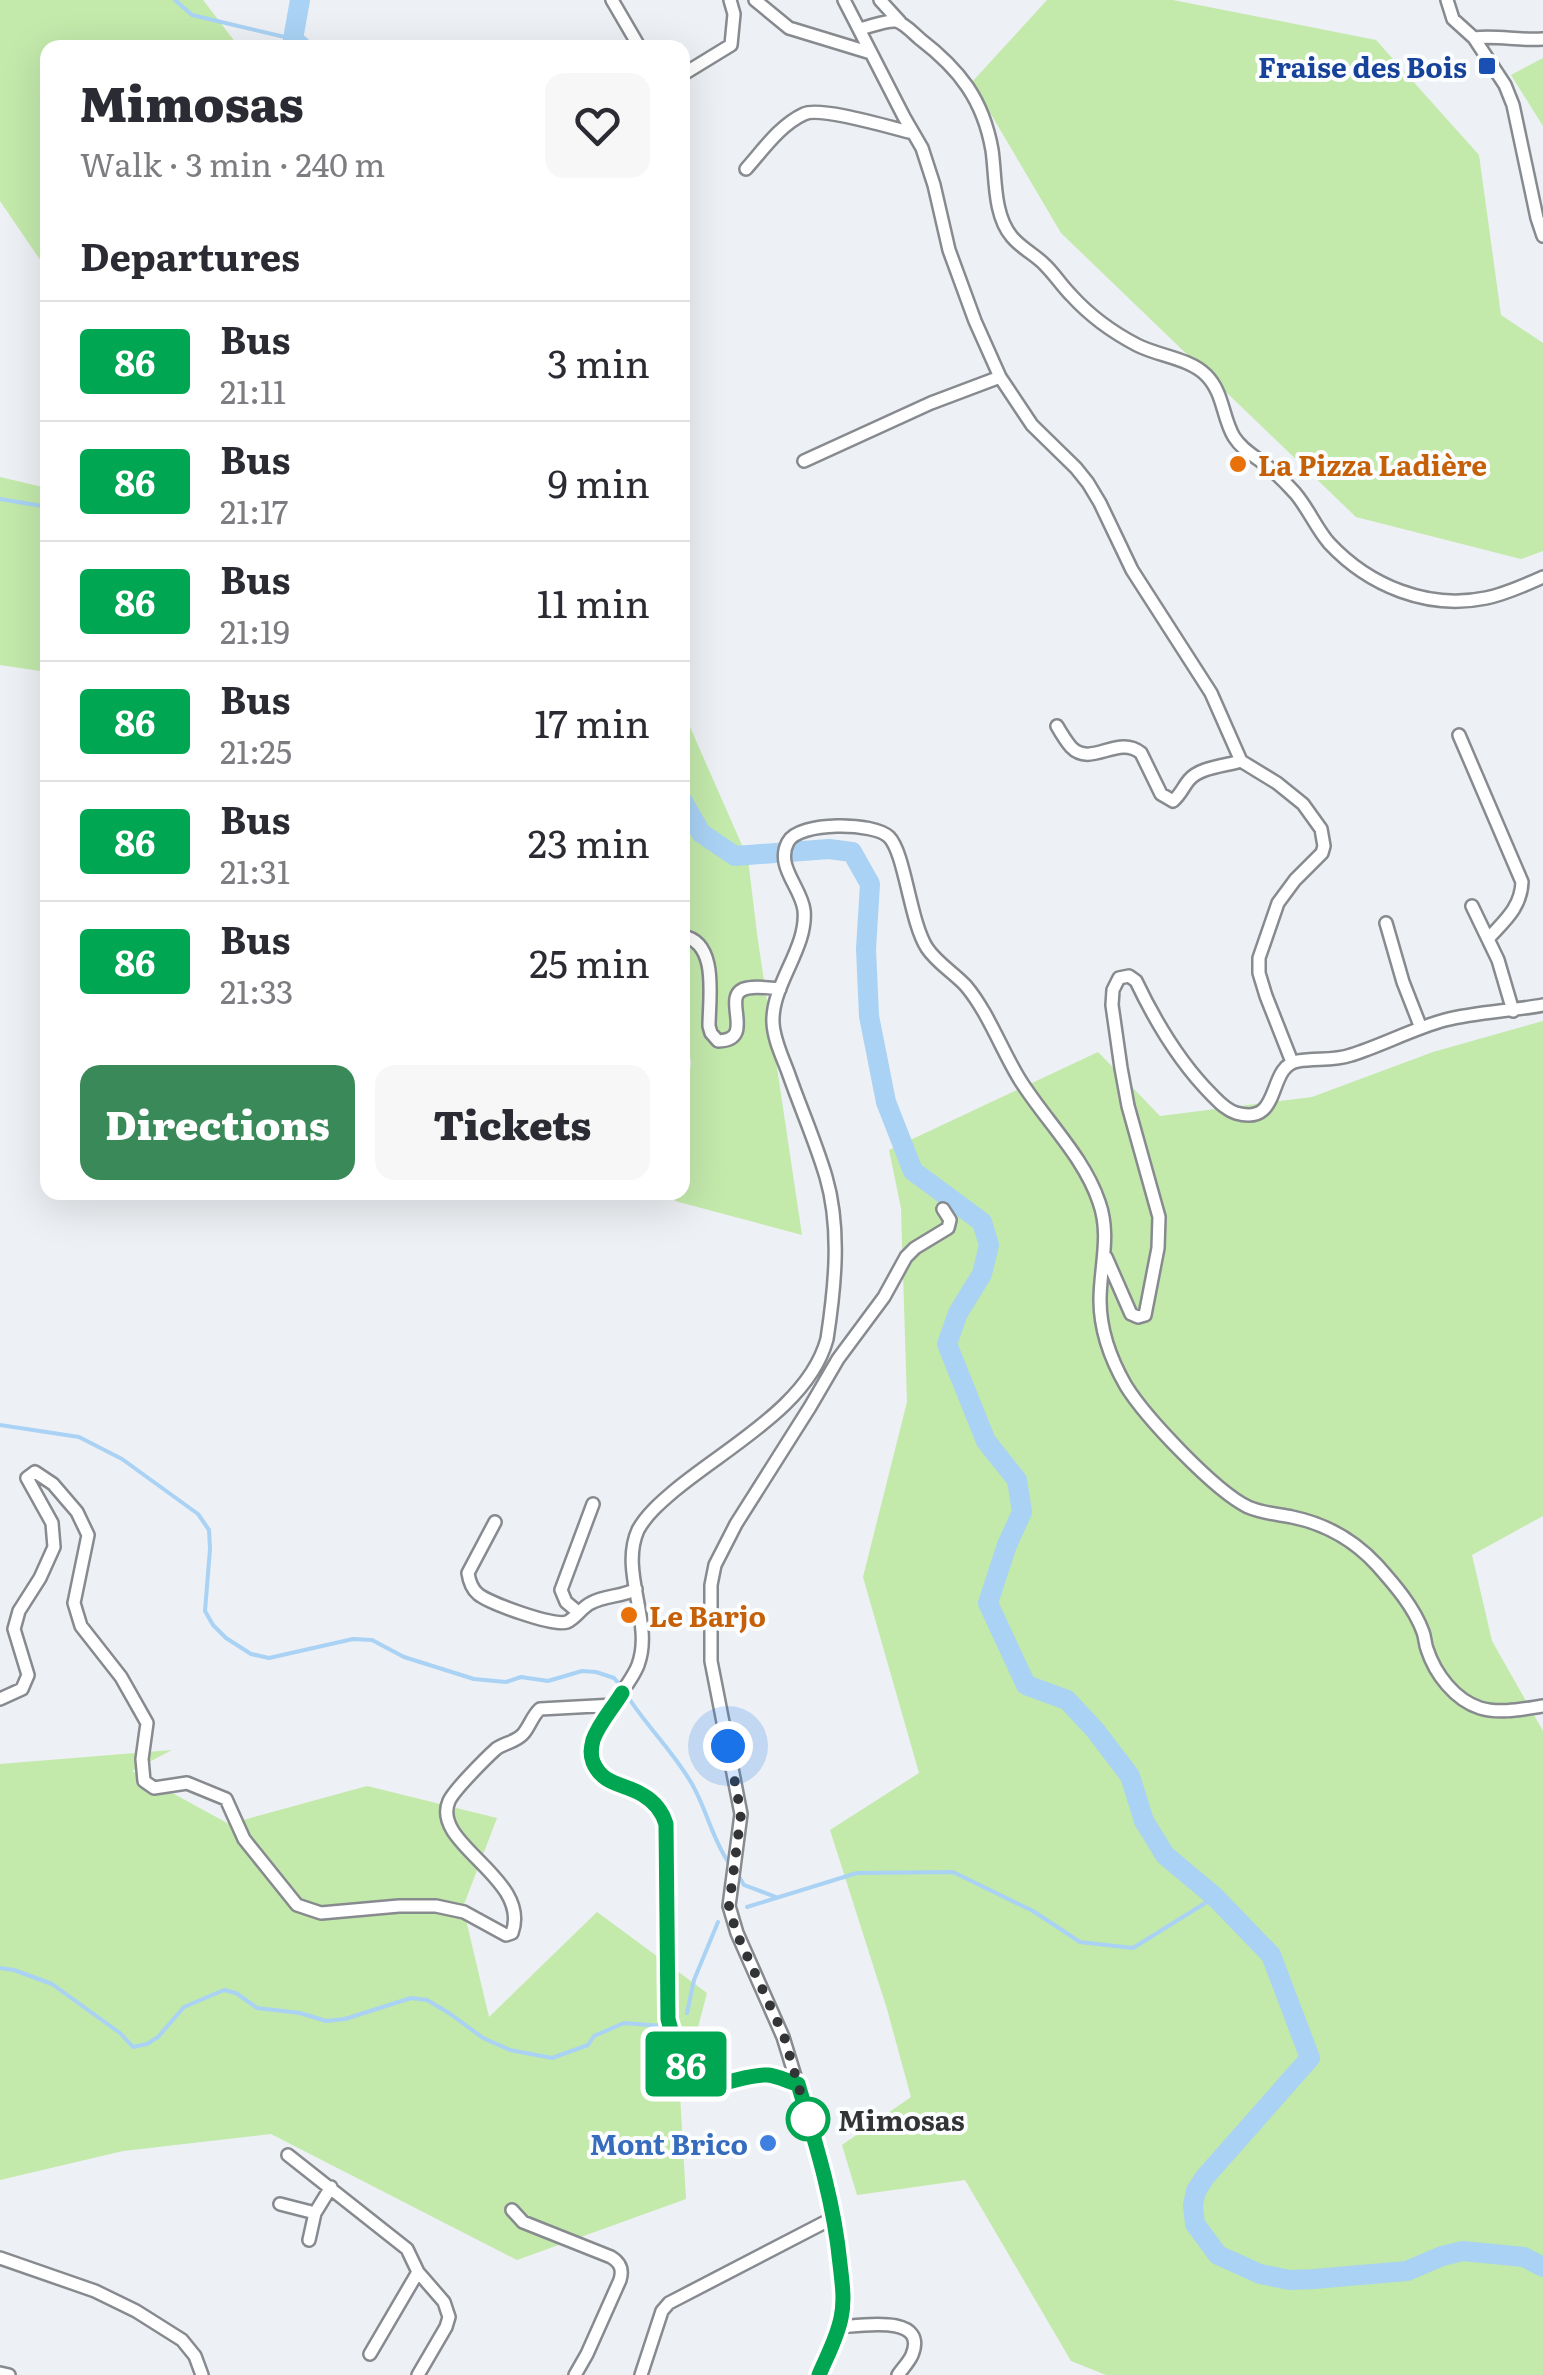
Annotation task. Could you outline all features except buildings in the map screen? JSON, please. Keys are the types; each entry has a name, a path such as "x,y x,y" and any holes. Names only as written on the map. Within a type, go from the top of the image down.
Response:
{"street":[{"path":"612,0 635,40"},
{"path":"690,70 732,45 734,14 730,0"},
{"path":"755,0 789,28 872,53"},
{"path":"844,0 922,148 949,250 1000,377 1032,425 1088,483 1139,582 1211,693 1241,762 1303,804 1324,839 1322,853 1278,903 1259,958 1266,996 1292,1062"},
{"path":"880,0 962,76 979,106 1008,233 1046,265 1092,316 1116,334 1206,375 1222,399 1228,426 1240,444 1284,481 1328,541 1354,565 1384,586 1417,597 1451,600 1484,598 1543,577"},
{"path":"1447,0 1453,19 1474,38 1505,85 1543,236"},
{"path":"859,29 900,22"},
{"path":"1474,38 1543,38"},
{"path":"746,170 777,134 806,112 829,113 913,133"},
{"path":"804,461 1000,377"},
{"path":"1057,726 1072,749 1081,754 1124,746 1136,748 1161,794 1173,801 1195,775 1241,762"},
{"path":"1459,735 1522,882 1516,908 1488,939"},
{"path":"798,2084 768,2075 714,2084 694,2078 668,2019 666,1824 649,1798 604,1780 591,1755 598,1728 637,1669 642,1651 633,1561 637,1532 646,1518 684,1483 786,1402 813,1373 828,1339 835,1221 827,1178 775,1036 773,1020 774,1003 802,929 804,910 786,864 786,847 790,837 802,830 832,826 876,830 891,838 926,947 968,989 1021,1082 1092,1185 1101,1206 1105,1234 1101,1321 1107,1346 1126,1386 1181,1451 1245,1506 1319,1524 1359,1548 1401,1594 1422,1629 1436,1668 1450,1688 1465,1700 1480,1708 1503,1710 1543,1706"},
{"path":"1472,906 1508,989 1513,1011"},
{"path":"1386,923 1403,982 1422,1028"},
{"path":"690,938 702,944 704,950 709,1026 718,1042 726,1041 738,1029 735,1000 740,991 748,987 780,989"},
{"path":"1105,1256 1131,1314 1145,1315 1158,1248 1159,1217 1121,1068 1112,1005 1112,990 1118,978 1129,976 1136,981 1179,1058 1227,1109 1237,1114 1258,1114 1268,1106 1284,1070 1292,1062 1351,1056 1449,1019 1543,1005"},
{"path":"819,2375 844,2300 833,2218 825,2174 784,2036 736,1932 729,1906 741,1814 711,1660 711,1585 715,1565 736,1524 838,1358 884,1297 906,1257 948,1228 950,1220 943,1209"},
{"path":"810,1407 813,1373"},
{"path":"786,1402 804,1397 810,1407"},
{"path":"0,1699 22,1689 28,1675 14,1629 18,1611 40,1578 54,1546 52,1523 27,1478 35,1472 54,1484 77,1512 88,1535 74,1603 81,1626 121,1677 147,1724 142,1759 144,1781 154,1788 187,1783 226,1799 244,1840 288,1895 310,1910 321,1913 436,1906 464,1912 506,1935 512,1933 514,1926 507,1894 453,1831 446,1815 450,1798 496,1749 522,1735 540,1709 614,1706"},
{"path":"578,1612 566,1602 561,1590 592,1504"},
{"path":"496,1522 468,1573 478,1594 540,1620 562,1624 595,1600 636,1589"},
{"path":"288,2155 407,2249 418,2272 444,2302 449,2317 446,2327 418,2375"},
{"path":"309,2240 315,2212 330,2187"},
{"path":"280,2204 315,2212"},
{"path":"512,2210 523,2222 612,2257 622,2270 575,2375"},
{"path":"642,2375 662,2311 669,2302 833,2218"},
{"path":"0,2258 95,2290 136,2311 182,2340 196,2356 202,2375"},
{"path":"370,2354 418,2272"},
{"path":"838,2327 903,2326 914,2344 898,2375"},
{"path":"0,2372 9,2375"}],"green space":[{"path":"0,0 203,0 234,40 40,40 40,260 0,201"},
{"path":"1047,0 1173,0 1376,40 1479,155 1501,315 1543,343 1543,551 1521,559 1356,517 1061,233 972,82"},
{"path":"1543,58 1543,126 1511,75"},
{"path":"0,477 40,486 40,671 0,665"},
{"path":"690,727 748,859 802,1235 675,1201 690,1200"},
{"path":"1543,1021 1543,1516 1472,1555 1492,1641 1543,1731 1543,2375 1106,2375 1071,2361 965,2180 857,2195 842,2145 911,2097 830,1830 919,1773 863,1577 907,1402 901,1208 889,1150 1098,1052 1160,1116 1312,1097 1433,1052"},
{"path":"172,1750 132,1771 229,1824 367,1786 497,1818 463,1907 489,2017 597,1912 707,1993 680,2095 686,2199 517,2260 271,2134 123,2151 0,2180 0,1764"}],"waterway":[{"path":"175,0 192,15 293,39"},
{"path":"294,40 300,0"},
{"path":"0,499 40,506"},
{"path":"690,814 701,833 735,856 829,849 852,852 870,884 866,949 869,1016 886,1102 913,1171 982,1222 989,1245 982,1274 958,1313 947,1344 986,1441 1017,1480 1022,1512 988,1603 1026,1685 1067,1700 1095,1730 1130,1776 1144,1821 1165,1855 1215,1897 1271,1955 1310,2058 1205,2177 1193,2205 1195,2224 1218,2255 1260,2274 1290,2280 1407,2271 1463,2251 1524,2257 1543,2267"},
{"path":"0,1425 79,1437 122,1459 198,1514 209,1530 205,1611 226,1638 251,1654 269,1658 353,1639 372,1640 404,1657 474,1679 506,1682 521,1677 548,1681 582,1671 614,1678 621,1686"},
{"path":"626,1694 692,1784 729,1863"},
{"path":"747,1907 857,1873 953,1872 1033,1911 1080,1942 1133,1948 1215,1897"},
{"path":"738,1875 744,1885 776,1897"},
{"path":"687,2013 694,1980 718,1922"},
{"path":"0,1968 52,1984 120,2033 133,2047 158,2037 184,2007 224,1990 236,1993 257,2008 300,2013 326,2021 345,2019 411,1998 427,2000 483,2038 510,2050 552,2058 588,2045 594,2036 624,2023 663,2026"}],"bus line":[{"name":"86","path":"622,1693 598,1728 591,1755 604,1780 649,1798 664,1816 668,2019 674,2040 694,2078 702,2083 768,2075 798,2084 825,2174 844,2300 834,2341 819,2375"}],"place":[{"name":"Fraise des Bois","path":"1487,66"},
{"name":"La Pizza Ladière","path":"1238,464"},
{"name":"Le Barjo","path":"629,1615"},
{"name":"Mimosas","path":"808,2119"},
{"name":"Mont Brico","path":"768,2143"}],"route":[{"path":"728,1746 741,1814 729,1906 736,1932 784,2036 808,2119"}]}
